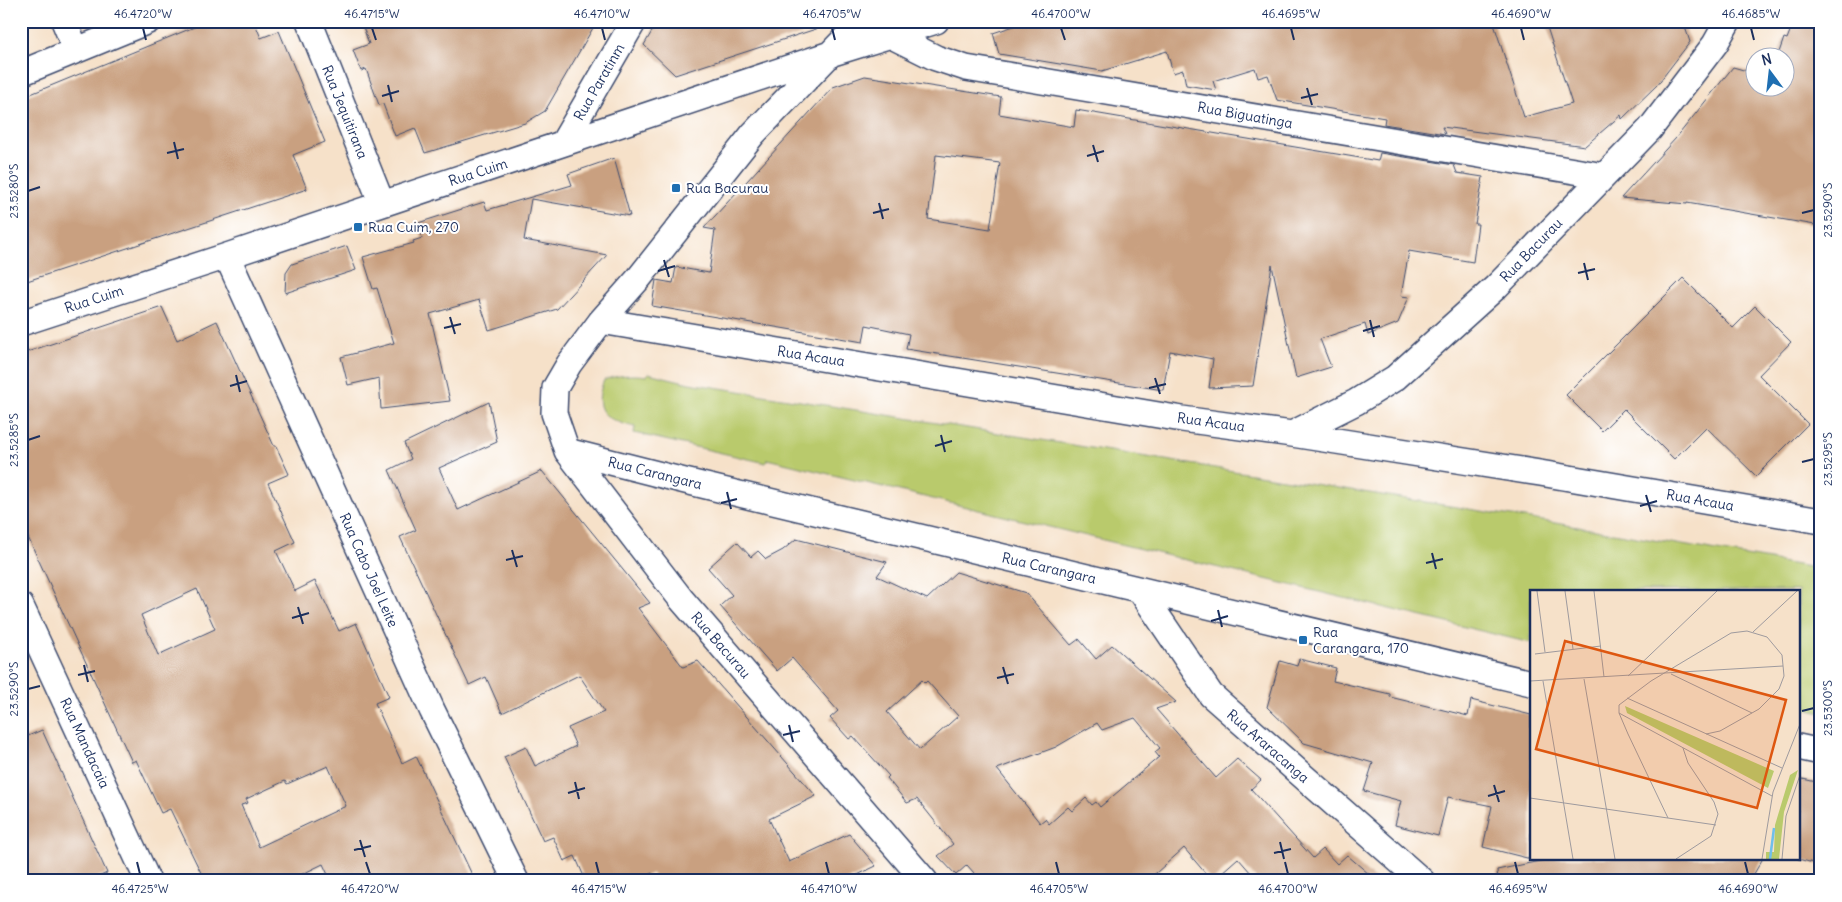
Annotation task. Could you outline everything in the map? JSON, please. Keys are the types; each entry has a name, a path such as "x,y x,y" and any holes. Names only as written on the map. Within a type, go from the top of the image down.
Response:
{"street":[{"path":"64,21 76,50"},
{"path":"21,73 148,21"},
{"name":"Rua Jequitirana","path":"309,21 382,204"},
{"name":"Rua Paratinm","path":"563,143 634,21"},
{"path":"601,321 639,278 753,134 862,21"},
{"name":"Rua Cuim","path":"21,323 830,54 936,21"},
{"name":"Rua Bacurau","path":"1292,434 1356,402 1395,378 1496,287 1650,129 1716,44 1728,21"},
{"name":"Rua Biguatinga","path":"892,36 936,58 966,68 1604,176"},
{"name":"Rua Cabo Joel Leite","path":"227,256 432,710 516,881"},
{"name":"Rua Bacurau","path":"601,321 569,364 555,388 554,413 567,451 681,599 925,881"},
{"name":"Rua Acaua","path":"601,321 1163,416 1540,473 1821,521"},
{"name":"Rua Carangara","path":"567,451 694,484 1530,683"},
{"name":"Rua Araracanga","path":"1140,590 1211,696 1422,881"},
{"name":"Rua Mandacaia","path":"21,606 148,881"},
{"path":"1800,747 1821,752"}],"green space":[{"path":"648,373 689,383 1555,523 1821,569 1821,713 1800,708 1800,590 1530,590 1530,643 767,459 766,463 634,433 635,427 616,421 604,413 600,407 600,391 604,380 625,375 647,376"}],"building":[{"path":"209,21 254,21 261,38 279,31 325,142 293,155 307,189 21,283 21,98"},
{"path":"361,21 597,21 545,111 525,123 425,153 415,128 395,136 383,104 379,105 366,69 361,71 353,50 369,44"},
{"path":"658,21 824,21 825,26 675,75 644,45"},
{"path":"1029,21 1493,21 1524,117 1572,104 1545,21 1683,21 1690,42 1657,85 1622,119 1621,115 1585,146 1442,127 1445,134 1384,124 1385,118 1277,100 1268,75 1258,78 1255,68 1213,81 1216,90 1186,85 1183,70 1173,73 1167,51 1102,71 999,54 993,33"},
{"path":"1794,21 1821,21 1821,226 1687,203 1621,198 1676,138 1733,67 1744,70 1744,98 1794,98 1794,48 1780,48 1784,38 1787,39"},
{"path":"865,76 1001,97 999,114 1074,127 1076,110 1378,161 1380,153 1454,165 1457,173 1483,177 1475,224 1478,224 1473,262 1409,251 1401,296 1409,297 1398,323 1368,335 1365,324 1320,339 1331,367 1296,378 1272,265 1253,386 1209,388 1213,359 1170,351 1163,390 906,349 909,334 866,325 863,342 652,306 656,280 673,283 676,267 709,273 715,230 704,228 833,87","holes":["936,155 1000,163 990,229 928,219"]},
{"path":"614,158 630,216 531,199 524,240 607,255 557,309 489,330 479,300 430,314 450,401 381,409 379,378 348,385 341,357 394,343 377,288 373,289 363,257 414,243 413,241 422,238 418,223 484,202 487,210 572,185 568,174"},
{"path":"347,246 356,270 285,293 286,273 292,264"},
{"path":"1683,278 1733,328 1755,306 1791,342 1759,375 1808,424 1756,476 1706,427 1674,459 1624,409 1602,431 1566,395"},
{"path":"162,307 177,340 217,321 274,446 276,446 289,474 268,483 295,542 276,551 295,591 315,581 339,631 356,623 389,697 375,703 402,763 416,756 475,881 331,881 323,864 288,881 276,881 272,873 255,881 205,881 170,809 161,813 136,760 132,762 21,522 21,354","holes":["197,589 215,629 158,655 141,615","328,766 346,806 259,847 241,805 248,803 246,799 285,781 287,784"]},
{"path":"489,402 497,442 439,468 458,510 542,471 650,603 638,608 683,667 698,661 816,796 769,819 789,862 849,834 876,866 845,881 656,881 652,873 636,881 586,881 575,856 564,861 553,837 543,841 504,757 526,747 535,766 576,746 568,728 604,712 579,675 502,713 486,677 469,685 400,537 416,530 389,470 411,459 404,443"},
{"path":"796,539 887,562 877,576 927,599 956,572 1026,593 1071,645 1079,639 1096,659 1112,645 1176,702 1156,709 1216,778 1237,759 1261,780 1251,789 1313,858 1323,849 1337,864 1347,855 1377,881 1258,881 1238,858 1212,881 1184,848 1147,881 981,881 967,865 956,875 938,856 953,844 917,799 907,803 887,778 889,776 853,736 849,739 830,718 838,711 792,658 777,671 720,606 732,595 708,568 737,542 751,557 758,551 766,559 783,550","holes":["922,680 925,683 927,681 958,716 920,750 887,712","1135,718 1160,748 1155,752 1159,757 1100,807 1096,802 1092,805 1086,798 1072,811 1068,807 1049,824 1045,819 1040,823 997,769 1056,747 1097,723 1102,730"]},
{"path":"1299,659 1336,668 1333,681 1390,694 1390,697 1468,716 1471,700 1530,715 1530,859 1483,847 1492,806 1448,797 1438,836 1395,825 1401,801 1364,791 1373,763 1304,743 1267,707 1280,661 1297,666"},
{"path":"42,730 107,873 89,881 21,881 21,739"},
{"path":"1800,778 1821,783 1821,865 1800,860"},
{"path":"1544,860 1762,860 1750,881 1498,881 1497,870"}],"place":[{"name":"Rua Bacurau","path":"676,188"},
{"name":"Rua Cuim, 270","path":"358,227"},
{"name":"Rua Carangara, 170","path":"1303,640"}]}
